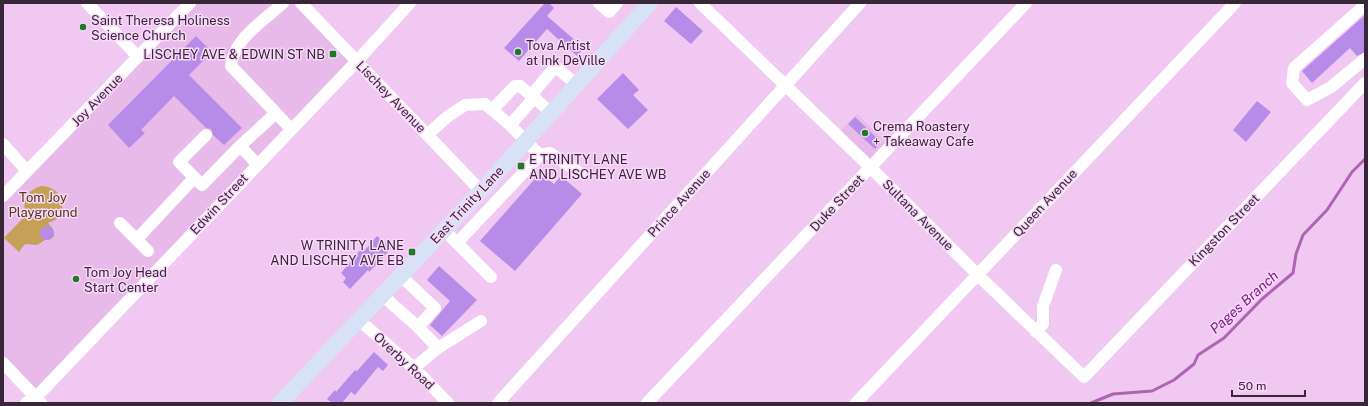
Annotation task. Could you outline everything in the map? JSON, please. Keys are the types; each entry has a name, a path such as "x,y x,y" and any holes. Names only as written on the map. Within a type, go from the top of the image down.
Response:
{"main road":[{"name":"East Trinity Lane","path":"280,403 481,191 649,3"}],"street":[{"path":"87,3 138,57"},
{"name":"Joy Avenue","path":"3,196 190,3"},
{"path":"283,3 241,42 232,55 231,66 291,129"},
{"name":"Lischey Avenue","path":"301,3 481,191"},
{"name":"Edwin Street","path":"34,401 46,386 257,164 357,62 410,3"},
{"path":"599,3 609,12 617,3"},
{"name":"Sultana Avenue","path":"700,3 784,86 870,167 1036,332 1084,377"},
{"name":"Prince Avenue","path":"498,403 860,3"},
{"name":"Duke Street","path":"647,403 1026,3"},
{"name":"Queen Avenue","path":"856,403 1235,3"},
{"path":"1365,5 1294,68 1292,83 1307,100 1331,87 1365,59"},
{"path":"510,125 534,98 534,92 554,68 557,68 577,85"},
{"name":"Kingston Street","path":"1084,377 1365,83"},
{"path":"492,110 515,86 520,86 552,113"},
{"path":"427,135 465,105 485,104 510,125 540,156"},
{"path":"206,135 179,162 202,185 240,146 276,113"},
{"path":"3,144 28,171"},
{"path":"240,146 257,164"},
{"path":"457,243 540,156 550,153 580,173"},
{"path":"136,240 194,178"},
{"path":"120,223 148,251"},
{"path":"444,230 491,277"},
{"path":"1036,332 1042,324 1042,306 1056,270"},
{"path":"401,276 435,308 418,327"},
{"path":"382,295 418,327 438,348"},
{"name":"Overby Road","path":"359,320 414,368 448,403"},
{"path":"414,368 438,348 481,321"},
{"path":"3,363 34,401"}],"shaded area":[{"name":"Tom Joy Head Start Center","path":"189,3 301,3 357,61 35,396 3,363 3,194"},
{"path":"857,114 890,147 870,167 836,135"}],"green space":[{"name":"Tom Joy Playground","path":"41,186 49,187 55,191 60,196 62,202 60,215 55,220 48,223 53,229 54,236 51,239 45,240 37,245 25,244 19,252 4,238 26,215 26,197 36,188"}],"building":[{"path":"545,3 549,3 554,8 547,16 584,48 577,56 547,29 519,61 504,48"},
{"path":"676,7 703,31 691,44 664,21"},
{"path":"1365,15 1365,52 1357,56 1350,48 1312,83 1302,71"},
{"path":"196,36 212,52 189,75 242,128 224,145 213,135 211,129 206,128 174,96 141,130 145,133 129,148 108,125"},
{"path":"623,73 639,90 633,95 648,110 628,129 597,99"},
{"path":"1257,101 1271,112 1246,142 1233,130"},
{"name":"Crema Roastery + Takeaway Cafe","path":"855,117 881,142 875,149 848,124"},
{"path":"540,173 554,184 561,176 582,194 515,271 480,241"},
{"path":"47,226 52,228 54,233 52,238 47,240 42,238 40,233 42,228"},
{"path":"377,236 391,248 369,272 368,270 350,289 343,282 346,278 341,273 362,248 364,251"},
{"path":"439,266 477,300 442,336 430,325 450,301 427,280"},
{"path":"374,352 388,365 383,371 378,367 355,395 351,392 342,403 332,403 327,399 335,390 336,392 355,370 357,371"}],"waterway":[{"name":"Pages Branch","path":"1091,403 1113,394 1152,391 1174,380 1194,364 1198,355 1224,338 1262,299 1293,273 1296,254 1303,235 1327,210 1352,172 1365,159"}],"place":[{"name":"Saint Theresa Holiness Science Church","path":"83,27"},
{"name":"Tova Artist at Ink DeVille","path":"518,52"},
{"name":"LISCHEY AVE & EDWIN ST NB","path":"333,54"},
{"name":"Crema Roastery + Takeaway Cafe","path":"865,133"},
{"name":"E TRINITY LANE AND LISCHEY AVE WB","path":"521,166"},
{"name":"W TRINITY LANE AND LISCHEY AVE EB","path":"412,252"},
{"name":"Tom Joy Head Start Center","path":"76,279"}]}
